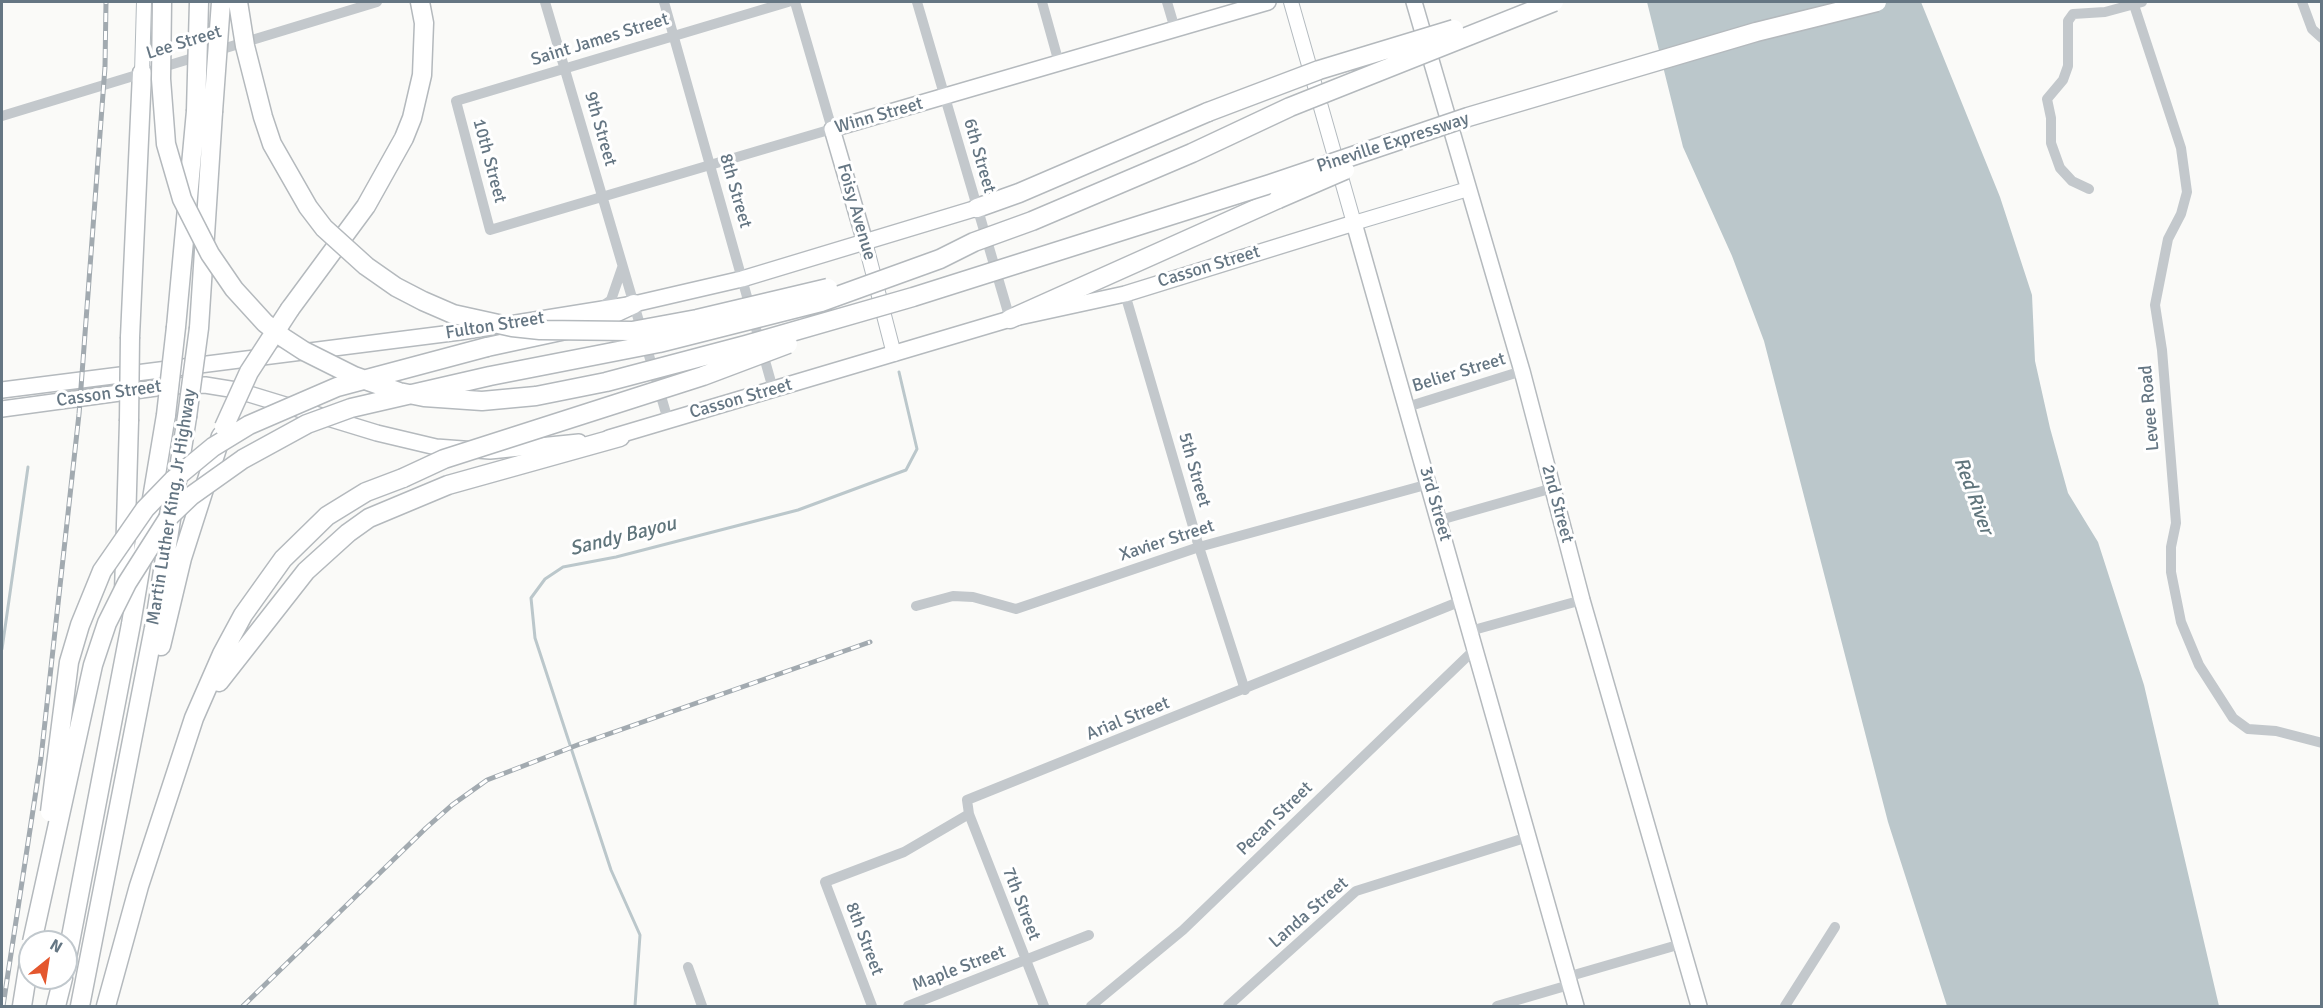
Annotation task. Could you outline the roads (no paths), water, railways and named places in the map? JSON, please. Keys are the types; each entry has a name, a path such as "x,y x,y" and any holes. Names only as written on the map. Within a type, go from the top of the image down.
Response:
{"highway":[{"path":"162,2 161,79 166,144 182,199 196,229 221,272 265,323 304,351 364,380 399,392 452,400 482,401 536,396 606,382 913,297"},
{"name":"Martin Luther King, Jr Highway","path":"80,1006 154,628 199,328 205,112 199,2"},
{"name":"Martin Luther King, Jr Highway","path":"72,930 166,415 221,2"},
{"path":"238,2 245,46 262,117 272,144 308,207 324,228 366,266 396,287 453,314 480,322 540,330 632,331 697,320 847,284 877,280"},
{"path":"141,692 163,642 182,558 224,427 249,372 290,309 366,206 404,138 412,118 422,75 424,23 420,2"},
{"name":"Pineville Expressway","path":"913,297 1270,184 1468,117 1756,32 1877,2"},
{"path":"35,930 93,665 107,623 127,583 169,517 216,476 307,424 351,408 768,318 821,302 940,259 974,242 1032,221 1192,153 1290,107 1549,3"},
{"path":"977,208 1018,194 1208,112 1319,70 1549,3"},
{"path":"113,714 124,598 130,337 142,73"},
{"path":"1010,319 1468,117"},
{"path":"106,1006 139,886 195,718 222,654 243,615 283,559 327,516 366,492 444,459 703,376 913,297"},
{"path":"34,930 69,662 80,625 102,571 134,523 173,480 213,447 249,425 337,387 487,347 590,326 634,304"},
{"path":"195,718 230,665 306,571 348,533 369,518 448,485 620,437"},
{"path":"56,1006 60,990"}],"main road":[{"path":"142,73 144,2"},
{"name":"Winn Street","path":"832,129 1268,2"},
{"name":"3rd Street","path":"1291,2 1440,520 1576,1006"},
{"name":"2nd Street","path":"1414,2 1522,371 1582,600 1699,1006"},
{"name":"Foisy Avenue","path":"832,129 894,354"},
{"name":"Casson Street","path":"2,409 171,386 205,385 236,390 377,433 436,447 490,451 620,437 668,420 1010,319 1125,294 1468,189"},
{"name":"Fulton Street","path":"2,390 460,332 634,304 742,279 977,208"}],"street":[{"name":"Lee Street","path":"2,116 377,2"},
{"name":"9th Street","path":"545,2 668,420"},
{"name":"8th Street","path":"664,2 773,389"},
{"name":"Saint James Street","path":"456,101 788,2"},
{"name":"Foisy Avenue","path":"795,2 832,129"},
{"name":"6th Street","path":"917,2 1010,319"},
{"path":"1042,2 1059,63"},
{"path":"1167,2 1175,29"},
{"path":"2302,2 2312,29 2322,38"},
{"path":"2088,189 2072,181 2060,168 2051,143 2051,118 2047,99 2063,80 2068,66 2070,17 2073,14 2105,12 2136,3"},
{"name":"Levee Road","path":"2136,3 2181,148 2187,192 2181,214 2168,239 2155,304 2162,350 2176,523 2171,548 2171,572 2181,622 2199,665 2233,718 2248,729 2276,732 2322,743"},
{"name":"10th Street","path":"456,101 490,230"},
{"name":"Winn Street","path":"490,230 832,129"},
{"path":"600,309 611,300 615,293 623,265"},
{"name":"5th Street","path":"1125,294 1199,546 1245,690"},
{"name":"Belier Street","path":"1407,407 1522,371"},
{"name":"Xavier Street","path":"916,606 953,596 973,597 1016,609 1199,546 1429,484"},
{"path":"1440,520 1553,488"},
{"path":"1470,632 1582,600"},
{"name":"Arial Street","path":"825,882 904,852 969,814 966,800 1245,690 1461,601"},
{"name":"Pecan Street","path":"1091,1006 1183,930 1475,649"},
{"name":"7th Street","path":"969,814 1044,1006"},
{"name":"Landa Street","path":"1228,1006 1356,891 1528,837"},
{"name":"8th Street","path":"825,882 872,1006"},
{"path":"1785,1006 1835,927"},
{"name":"Maple Street","path":"908,1006 1089,935"},
{"path":"1497,1006 1681,944"},
{"path":"688,967 702,1006"}],"water":[{"name":"Red River","path":"1647,2 1921,2 2000,197 2032,295 2035,361 2050,428 2068,493 2098,542 2144,685 2219,1006 1947,1006 1888,822 1764,341 1732,256 1683,147"}],"waterway":[{"name":"Sandy Bayou","path":"635,1006 640,935 611,870 535,638 531,598 545,579 563,567 616,557 798,510 906,470 917,449 899,372"},
{"path":"2,649 28,467"}],"railway":[{"path":"3,1006 41,758 79,414 105,67 106,2"},
{"path":"243,1006 426,828 452,805 487,780 580,744 870,642"}]}
